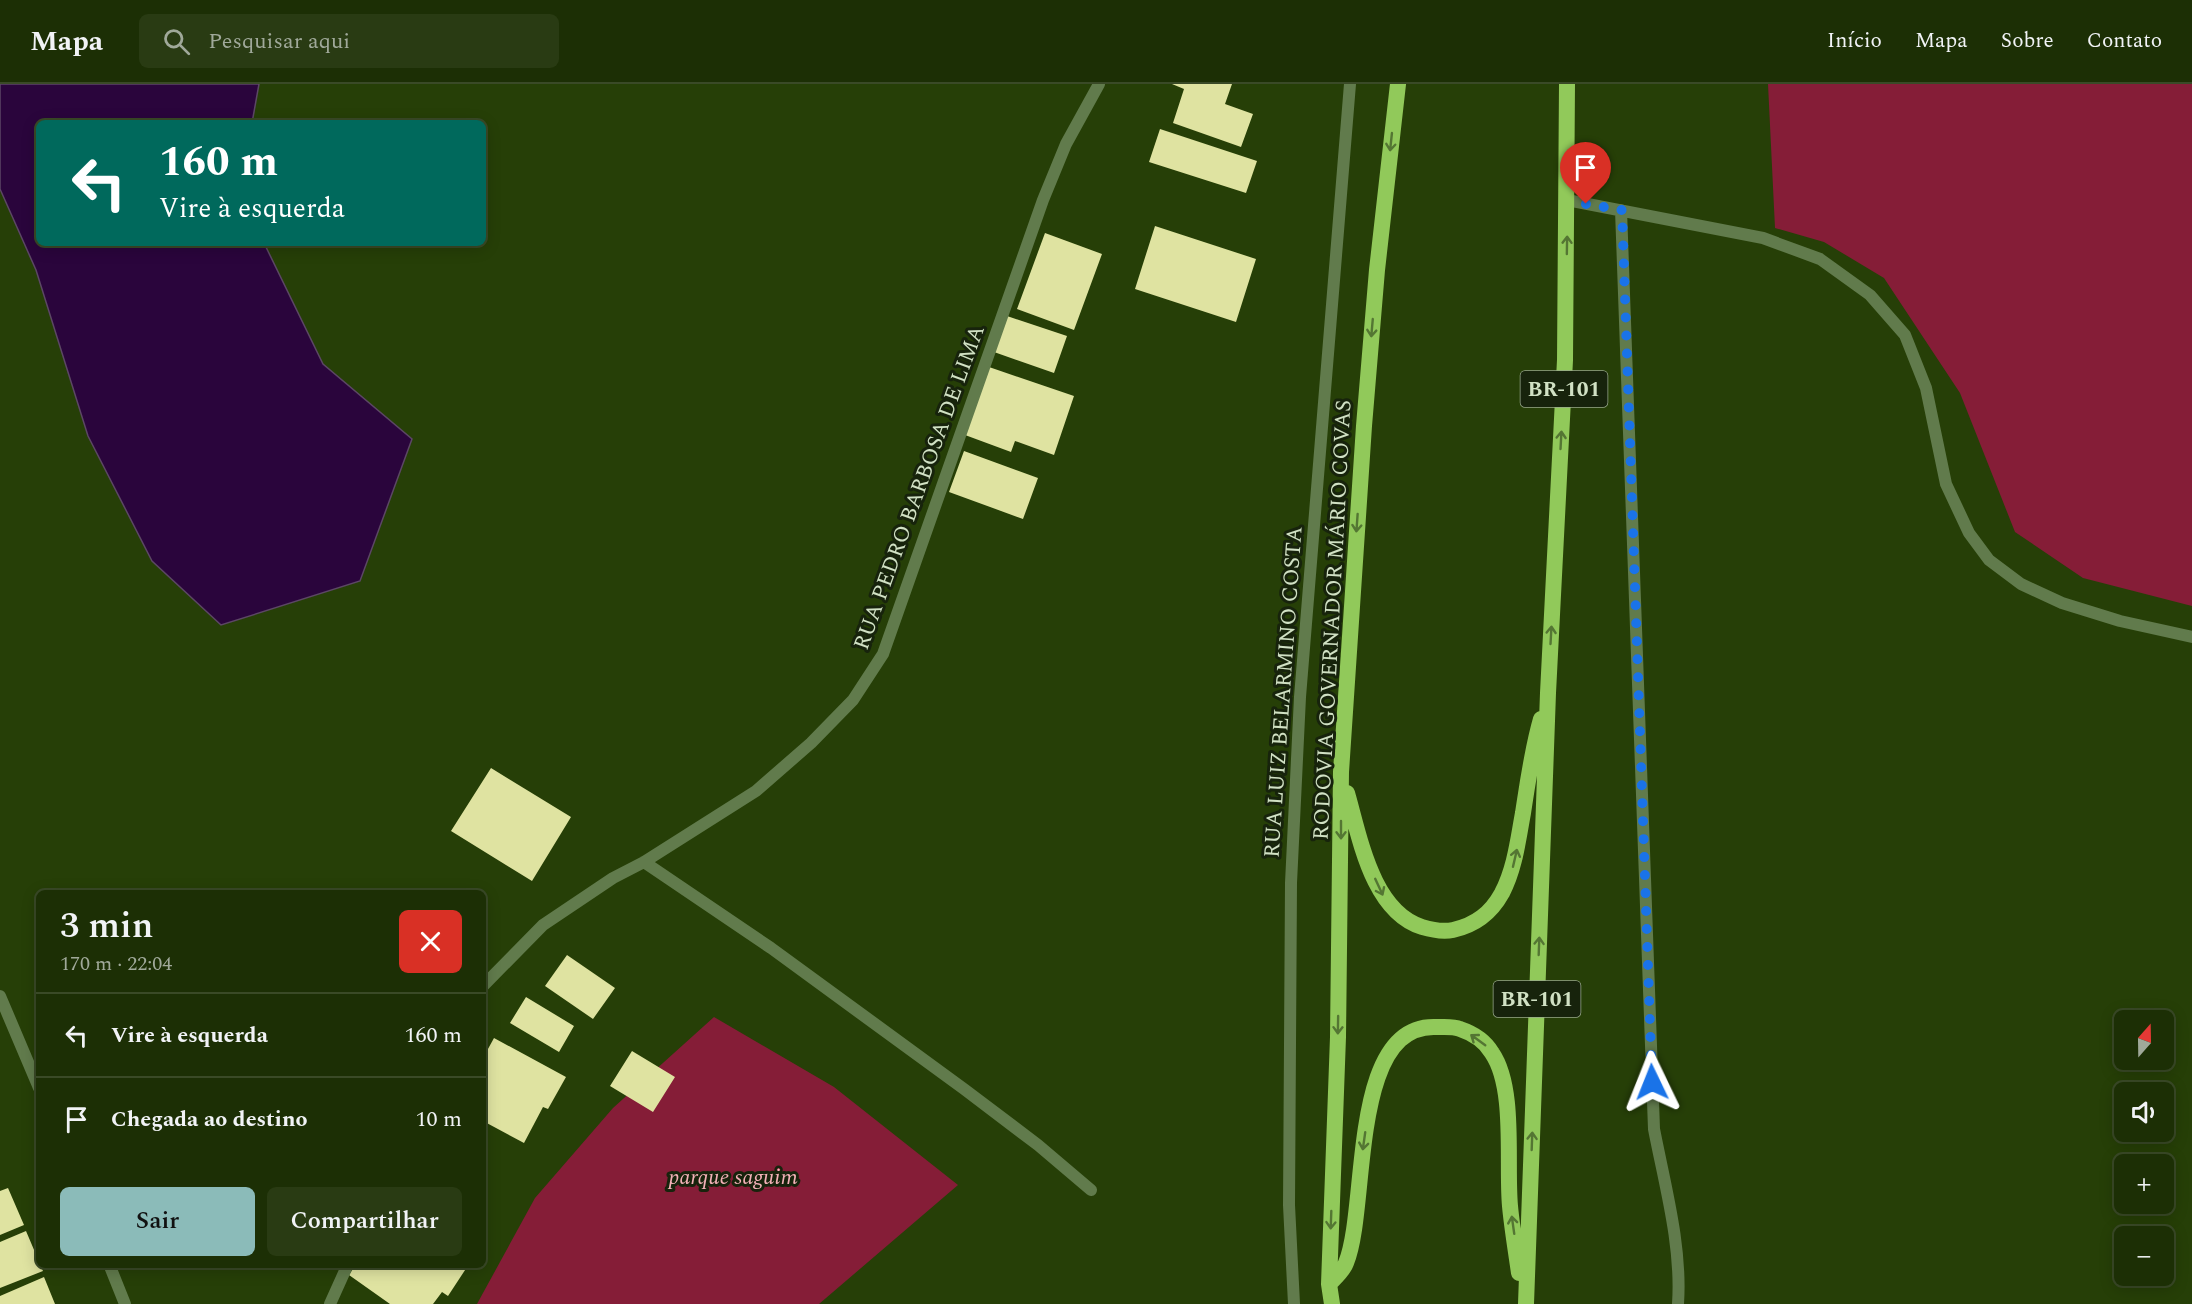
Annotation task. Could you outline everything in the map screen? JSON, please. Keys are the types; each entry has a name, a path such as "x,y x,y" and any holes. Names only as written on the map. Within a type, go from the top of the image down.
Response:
{"highway":[{"name":"RODOVIA GOVERNADOR MÁRIO COVAS","path":"1332,1304 1329,1284 1338,1037 1341,772 1365,414 1377,270 1398,84"},
{"name":"BR-101","path":"1525,1304 1548,693 1565,360 1567,84"},
{"path":"1341,772 1367,861 1382,894 1395,911 1408,922 1426,928 1445,932 1468,927 1490,913 1512,869 1535,741 1548,693"},
{"path":"1329,1284 1346,1265 1354,1231 1362,1149 1369,1107 1379,1072 1393,1047 1407,1033 1428,1026 1458,1028 1480,1039 1492,1053 1502,1073 1506,1101 1510,1204 1525,1304"}],"street":[{"name":"RUA PEDRO BARBOSA DE LIMA","path":"486,983 543,925 756,791 811,743 853,700 883,654 1043,200 1066,144 1099,84"},
{"name":"RUA LUIZ BELARMINO COSTA","path":"1294,1304 1288,1205 1291,883 1300,697 1350,84"},
{"path":"1567,200 1763,238 1820,259 1870,295 1905,335 1926,388 1946,484 1968,533 1989,560 2021,584 2062,603 2120,621 2192,637"},
{"path":"1622,210 1654,1128 1672,1218 1680,1279 1678,1304"},
{"path":"644,862 771,948 964,1089 1038,1145 1090,1190"},
{"path":"0,996 36,1081"},
{"path":"112,1268 125,1304"},
{"path":"330,1304 346,1268"}],"green space":[{"path":"1768,84 2192,84 2192,606 2083,578 2015,532 1960,393 1884,278 1824,242 1775,228"},
{"name":"parque saguim","path":"714,1017 834,1087 958,1185 819,1304 477,1304 535,1198 613,1108"}],"shaded area":[{"path":"0,84 259,84 253,120 36,120 36,246 265,246 323,364 412,439 360,581 221,625 152,561 88,436 36,270 0,189"}],"building":[{"path":"1172,84 1232,84 1225,104 1253,114 1241,147 1173,123 1184,89"},
{"path":"1160,129 1257,161 1246,193 1149,162"},
{"path":"1155,226 1256,259 1236,322 1135,289"},
{"path":"1045,233 1102,254 1074,330 1017,309"},
{"path":"1007,316 1067,336 1054,373 994,352"},
{"path":"989,367 1074,396 1054,455 1015,441 1011,452 965,435"},
{"path":"964,451 1038,478 1023,519 949,492"},
{"path":"491,768 571,817 532,881 451,831"},
{"path":"567,955 615,988 593,1019 545,986"},
{"path":"526,997 574,1026 559,1052 510,1023"},
{"path":"494,1038 566,1077 548,1109 543,1107 524,1143 486,1123 486,1053"},
{"path":"632,1051 675,1077 653,1112 610,1086"},
{"path":"8,1188 24,1225 0,1235 0,1191"},
{"path":"26,1231 36,1255 36,1268 42,1268 43,1271 0,1288 0,1242"},
{"path":"353,1268 466,1268 448,1296 442,1292 433,1304 390,1304 349,1275"},
{"path":"44,1277 55,1304 0,1304 0,1296"}],"route":[{"path":"1586,204 1622,210 1652,1082"}]}
